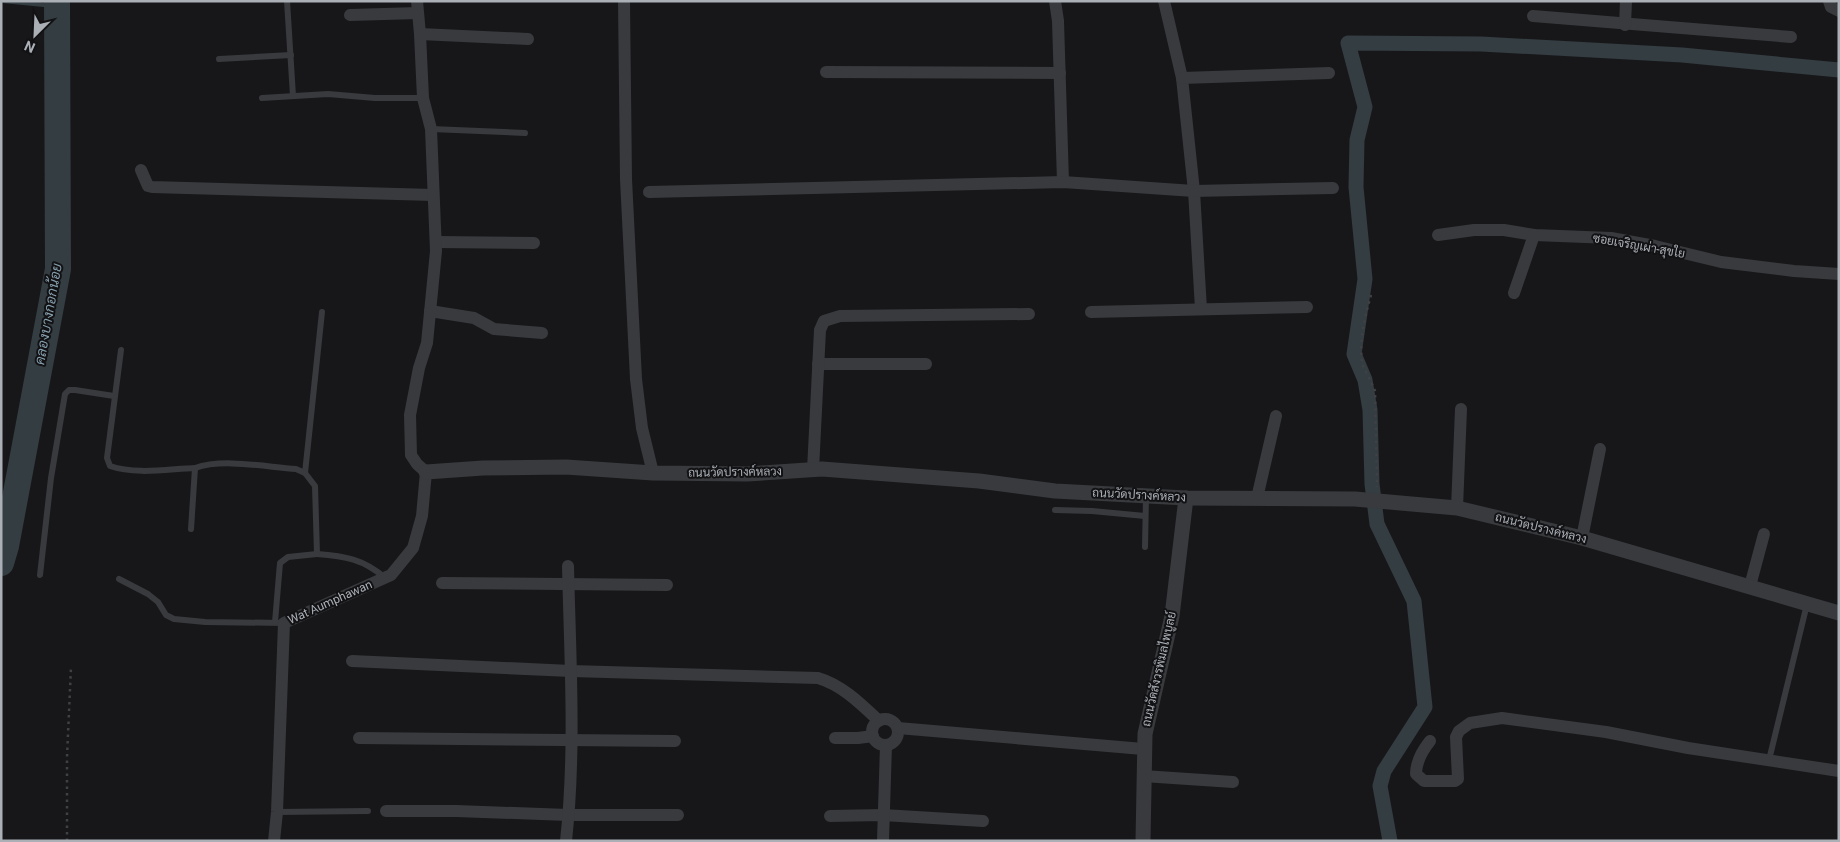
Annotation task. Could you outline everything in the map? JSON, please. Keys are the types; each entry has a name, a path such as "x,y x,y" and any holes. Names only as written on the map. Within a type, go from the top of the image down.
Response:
{"street":[{"path":"624,1 626,179 636,379 642,428 653,473"},
{"path":"1055,1 1058,21 1063,182"},
{"path":"1164,1 1182,78 1194,191 1201,309"},
{"path":"1625,24 1626,1"},
{"path":"1829,1 1831,7 1839,11"},
{"path":"350,15 417,7 423,98 431,129 436,242 427,343 419,368 410,416 411,455 426,472"},
{"path":"1533,16 1792,37"},
{"path":"420,34 528,39"},
{"path":"826,72 1060,73"},
{"path":"1182,78 1329,74"},
{"path":"141,170 148,186 152,187 433,195"},
{"path":"649,192 1063,182 1194,191 1333,188"},
{"name":"ซอยเจริญเผ่า-สุขใย","path":"1438,235 1504,230 1534,235 1611,238 1655,246 1721,262 1794,271 1839,274"},
{"path":"1514,293 1534,235"},
{"path":"436,242 534,244"},
{"path":"1092,312 1307,307"},
{"path":"430,311 474,318 494,329 542,333"},
{"path":"813,470 820,330 824,321 840,316 1028,314"},
{"path":"818,364 926,364"},
{"path":"1456,508 1461,409"},
{"path":"1257,498 1276,416"},
{"path":"1582,538 1600,449"},
{"name":"ถนนวัดปรางค์หลวง","path":"426,472 483,468 566,467 653,473 747,474 813,470 979,481 1055,491 1186,498 1382,500 1456,508 1582,538 1839,613"},
{"name":"Wat Aumphawan","path":"274,841 277,812 279,622 391,575 413,548 422,516 426,472"},
{"name":"ถนนวัดสังวรพิมลไพบูลย์","path":"1143,841 1143,749 1172,616 1186,498"},
{"path":"1750,586 1764,534"},
{"path":"566,841 571,739 568,566"},
{"path":"442,583 667,585"},
{"path":"352,661 571,671 818,678 825,680 852,697 879,720"},
{"path":"1430,741 1421,752 1416,769 1416,774 1424,781 1455,781 1458,779 1456,737 1459,731 1470,723 1502,718 1606,732 1688,748 1839,771"},
{"path":"879,720 890,720 898,728 896,740 892,743 880,744 873,736 874,724 879,720"},
{"path":"898,728 1143,749"},
{"path":"835,738 873,736"},
{"path":"359,738 674,740"},
{"path":"883,841 886,745"},
{"path":"1143,776 1233,782"},
{"path":"386,811 456,811 568,815 678,815"},
{"path":"830,816 883,816 983,821"}],"lane":[{"path":"287,1 293,96"},
{"path":"219,59 291,55"},
{"path":"262,98 328,94 374,98 423,98"},
{"path":"431,129 526,133"},
{"path":"305,473 322,312"},
{"path":"121,350 108,458 110,466 118,469 135,470 195,468 204,465 234,464 296,469 305,473 315,486 318,554"},
{"path":"40,575 54,458 65,394 68,390 75,390 114,396"},
{"path":"191,529 195,468"},
{"path":"1144,547 1147,495"},
{"path":"1055,510 1145,516"},
{"path":"119,579 148,594 158,602 166,615 174,619 205,622 279,622 279,566 282,560 293,556 318,554 334,556 360,562 374,568 385,578"},
{"path":"1769,761 1807,604"},
{"path":"277,812 368,811"}],"path":[{"path":"1371,295 1364,326 1362,364 1370,377 1374,391 1377,493 1384,492 1382,500"},
{"path":"67,841 67,757 72,667"}],"waterway":[{"path":"5,1 57,6"},
{"name":"คลองบางกอกน้อย","path":"1,563 6,546 58,269 57,1"},
{"path":"1390,841 1380,786 1384,771 1425,707 1414,601 1377,524 1372,484 1370,410 1365,380 1354,354 1365,279 1356,187 1357,140 1365,107 1348,43 1481,44 1682,55 1839,70"}]}
